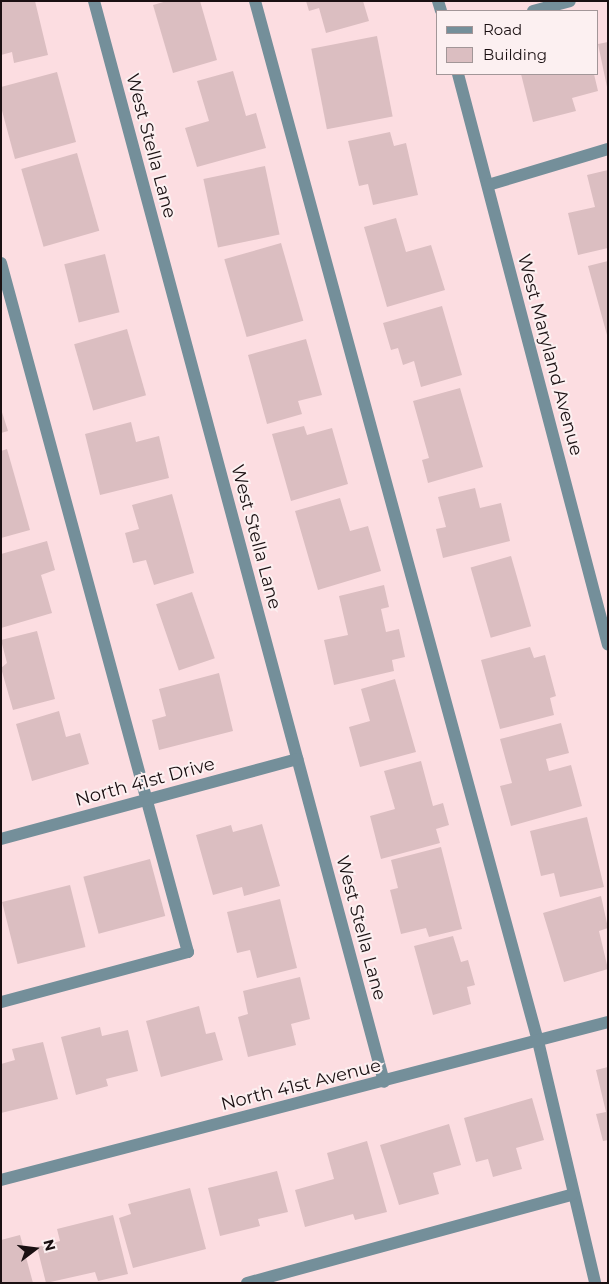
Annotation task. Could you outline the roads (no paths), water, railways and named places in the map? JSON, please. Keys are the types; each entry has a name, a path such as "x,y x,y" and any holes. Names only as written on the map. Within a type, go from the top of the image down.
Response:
{"street":[{"name":"West Stella Lane","path":"94,1 384,1082"},
{"path":"256,1 538,1041 571,1195 595,1283"},
{"path":"537,10 570,1"},
{"name":"West Maryland Avenue","path":"458,75 608,645"},
{"path":"488,184 608,149"},
{"path":"1,263 150,799 188,952 1,1002"},
{"name":"North 41st Drive","path":"1,839 297,759"},
{"name":"North 41st Avenue","path":"1,1180 384,1082 608,1022"},
{"path":"247,1283 571,1195"}]}
